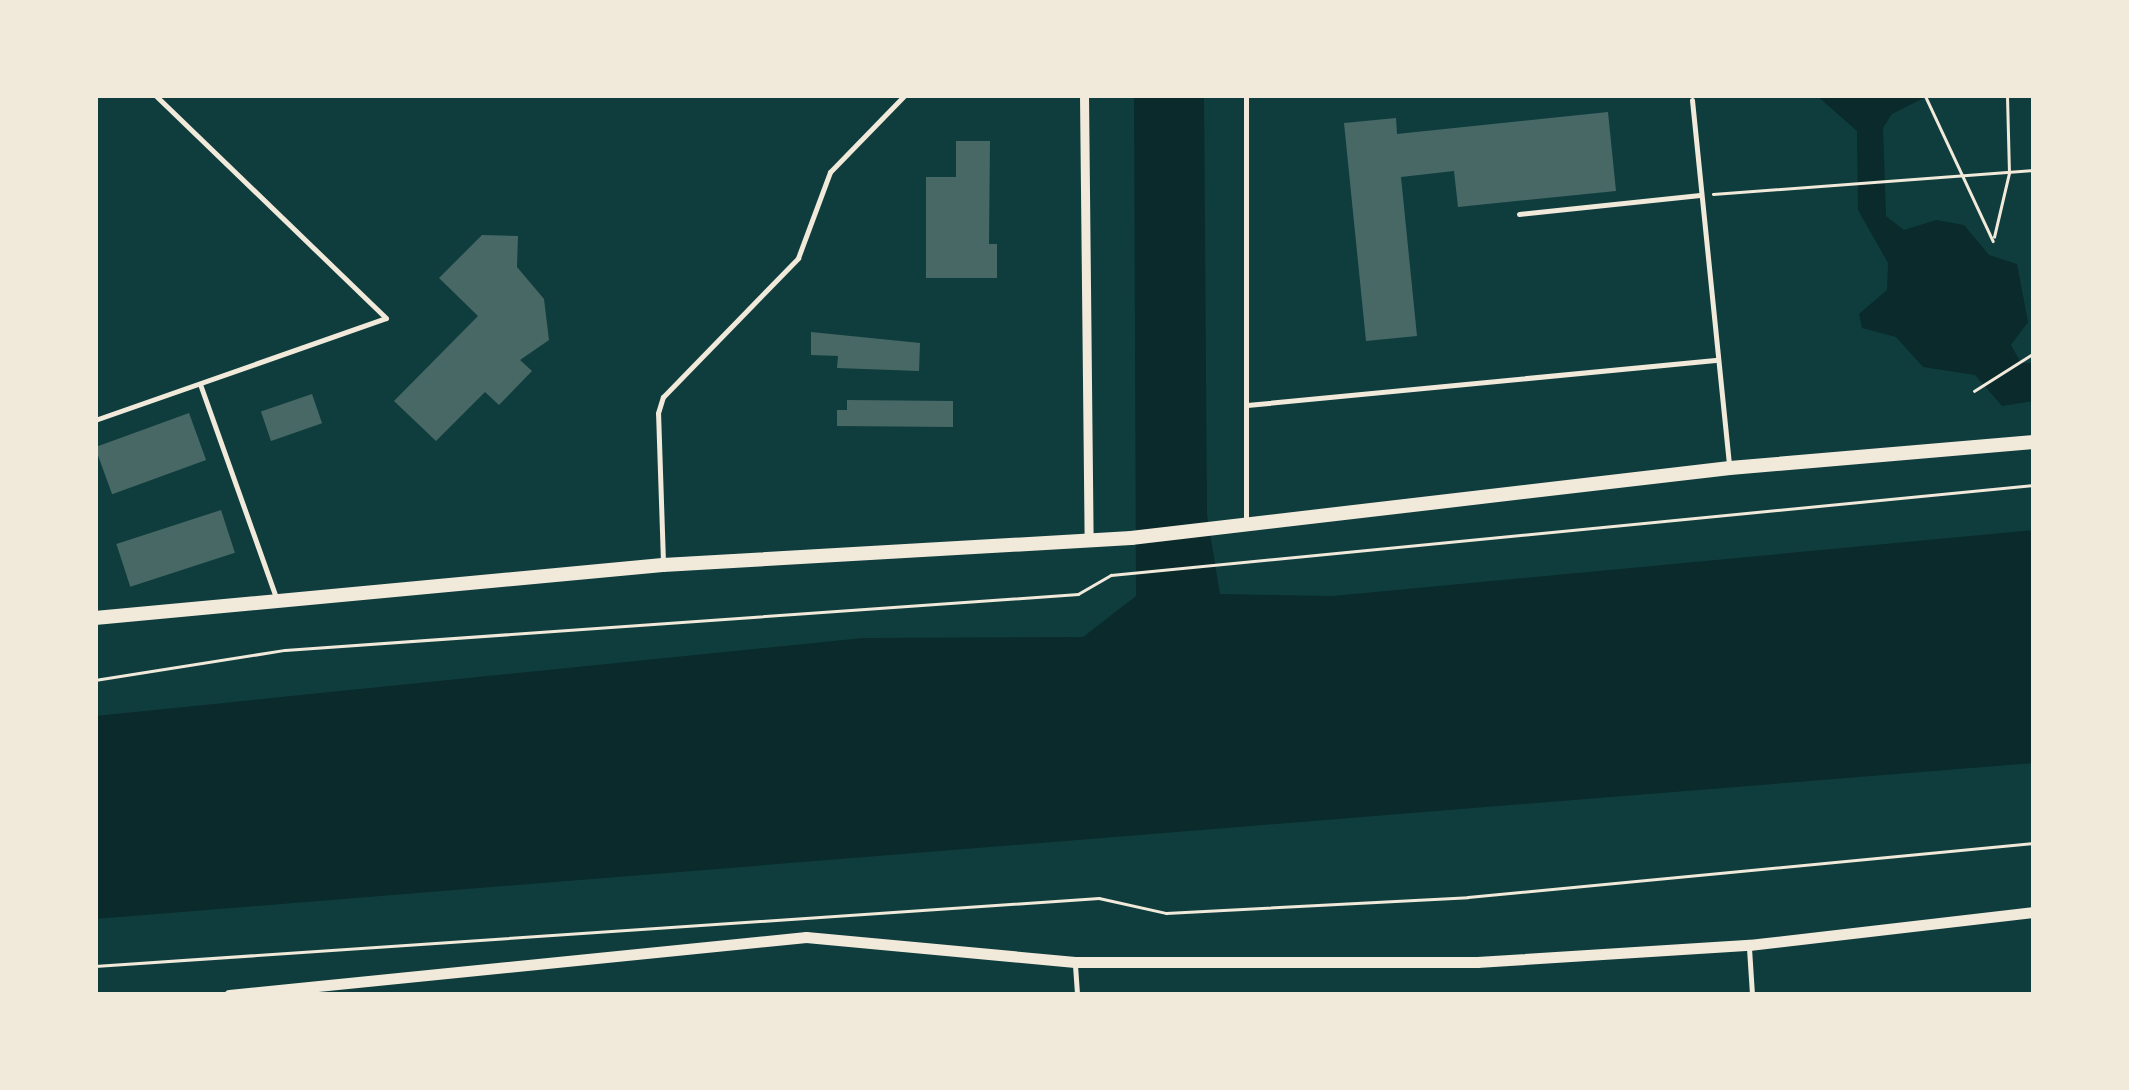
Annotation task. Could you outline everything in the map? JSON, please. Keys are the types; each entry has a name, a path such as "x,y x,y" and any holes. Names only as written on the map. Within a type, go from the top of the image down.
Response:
{"main road":[{"path":"95,618 663,565 1089,536 1132,538 1730,468 2034,442"}],"street":[{"path":"1084,95 1089,536"},
{"path":"229,995 806,938 1075,962 1478,962 1749,945 2034,912"}],"lane":[{"path":"95,420 386,318 155,95"},
{"path":"663,565 663,397 798,258 830,172 905,95"},
{"path":"1238,528 1247,406 1246,95"},
{"path":"1692,100 1730,468"},
{"path":"1519,214 1701,195"},
{"path":"1247,406 1718,360"},
{"path":"200,384 276,600"},
{"path":"1749,945 1752,995"},
{"path":"1075,962 1077,995"}],"path":[{"path":"1926,95 1993,241 2009,173 2007,95"},
{"path":"1701,195 2034,170"},
{"path":"1974,390 2034,353"},
{"path":"95,680 285,650 1078,594 1110,575 1135,572 2034,485"},
{"path":"95,966 1099,898 1166,913 1449,898 2034,843"}],"water":[{"path":"1134,95 1204,95 1207,515 1220,594 1333,596 2034,530 2034,763 95,919 95,716 863,638 1083,637 1136,596"},
{"path":"1816,95 1930,95 1892,114 1883,128 1886,216 1904,230 1936,220 1964,225 1989,255 2017,264 2028,322 2011,345 2021,363 2034,363 2034,401 2002,406 1975,375 1923,367 1896,337 1862,328 1859,314 1887,290 1888,263 1858,210 1857,131"}],"building":[{"path":"1608,112 1616,191 1458,207 1454,171 1401,177 1417,336 1366,341 1344,123 1396,118 1397,134"},
{"path":"956,141 990,141 989,244 997,244 997,278 926,278 926,177 956,177"},
{"path":"482,235 518,236 517,267 544,299 549,340 520,360 532,371 499,405 485,392 436,441 394,401 478,316 439,278"},
{"path":"811,332 920,343 919,371 837,368 838,356 811,355"},
{"path":"312,394 322,423 271,441 261,412"},
{"path":"847,400 953,401 953,427 837,426 837,410 847,410"},
{"path":"189,413 206,460 112,494 95,447"},
{"path":"221,510 235,553 130,587 116,544"}]}
